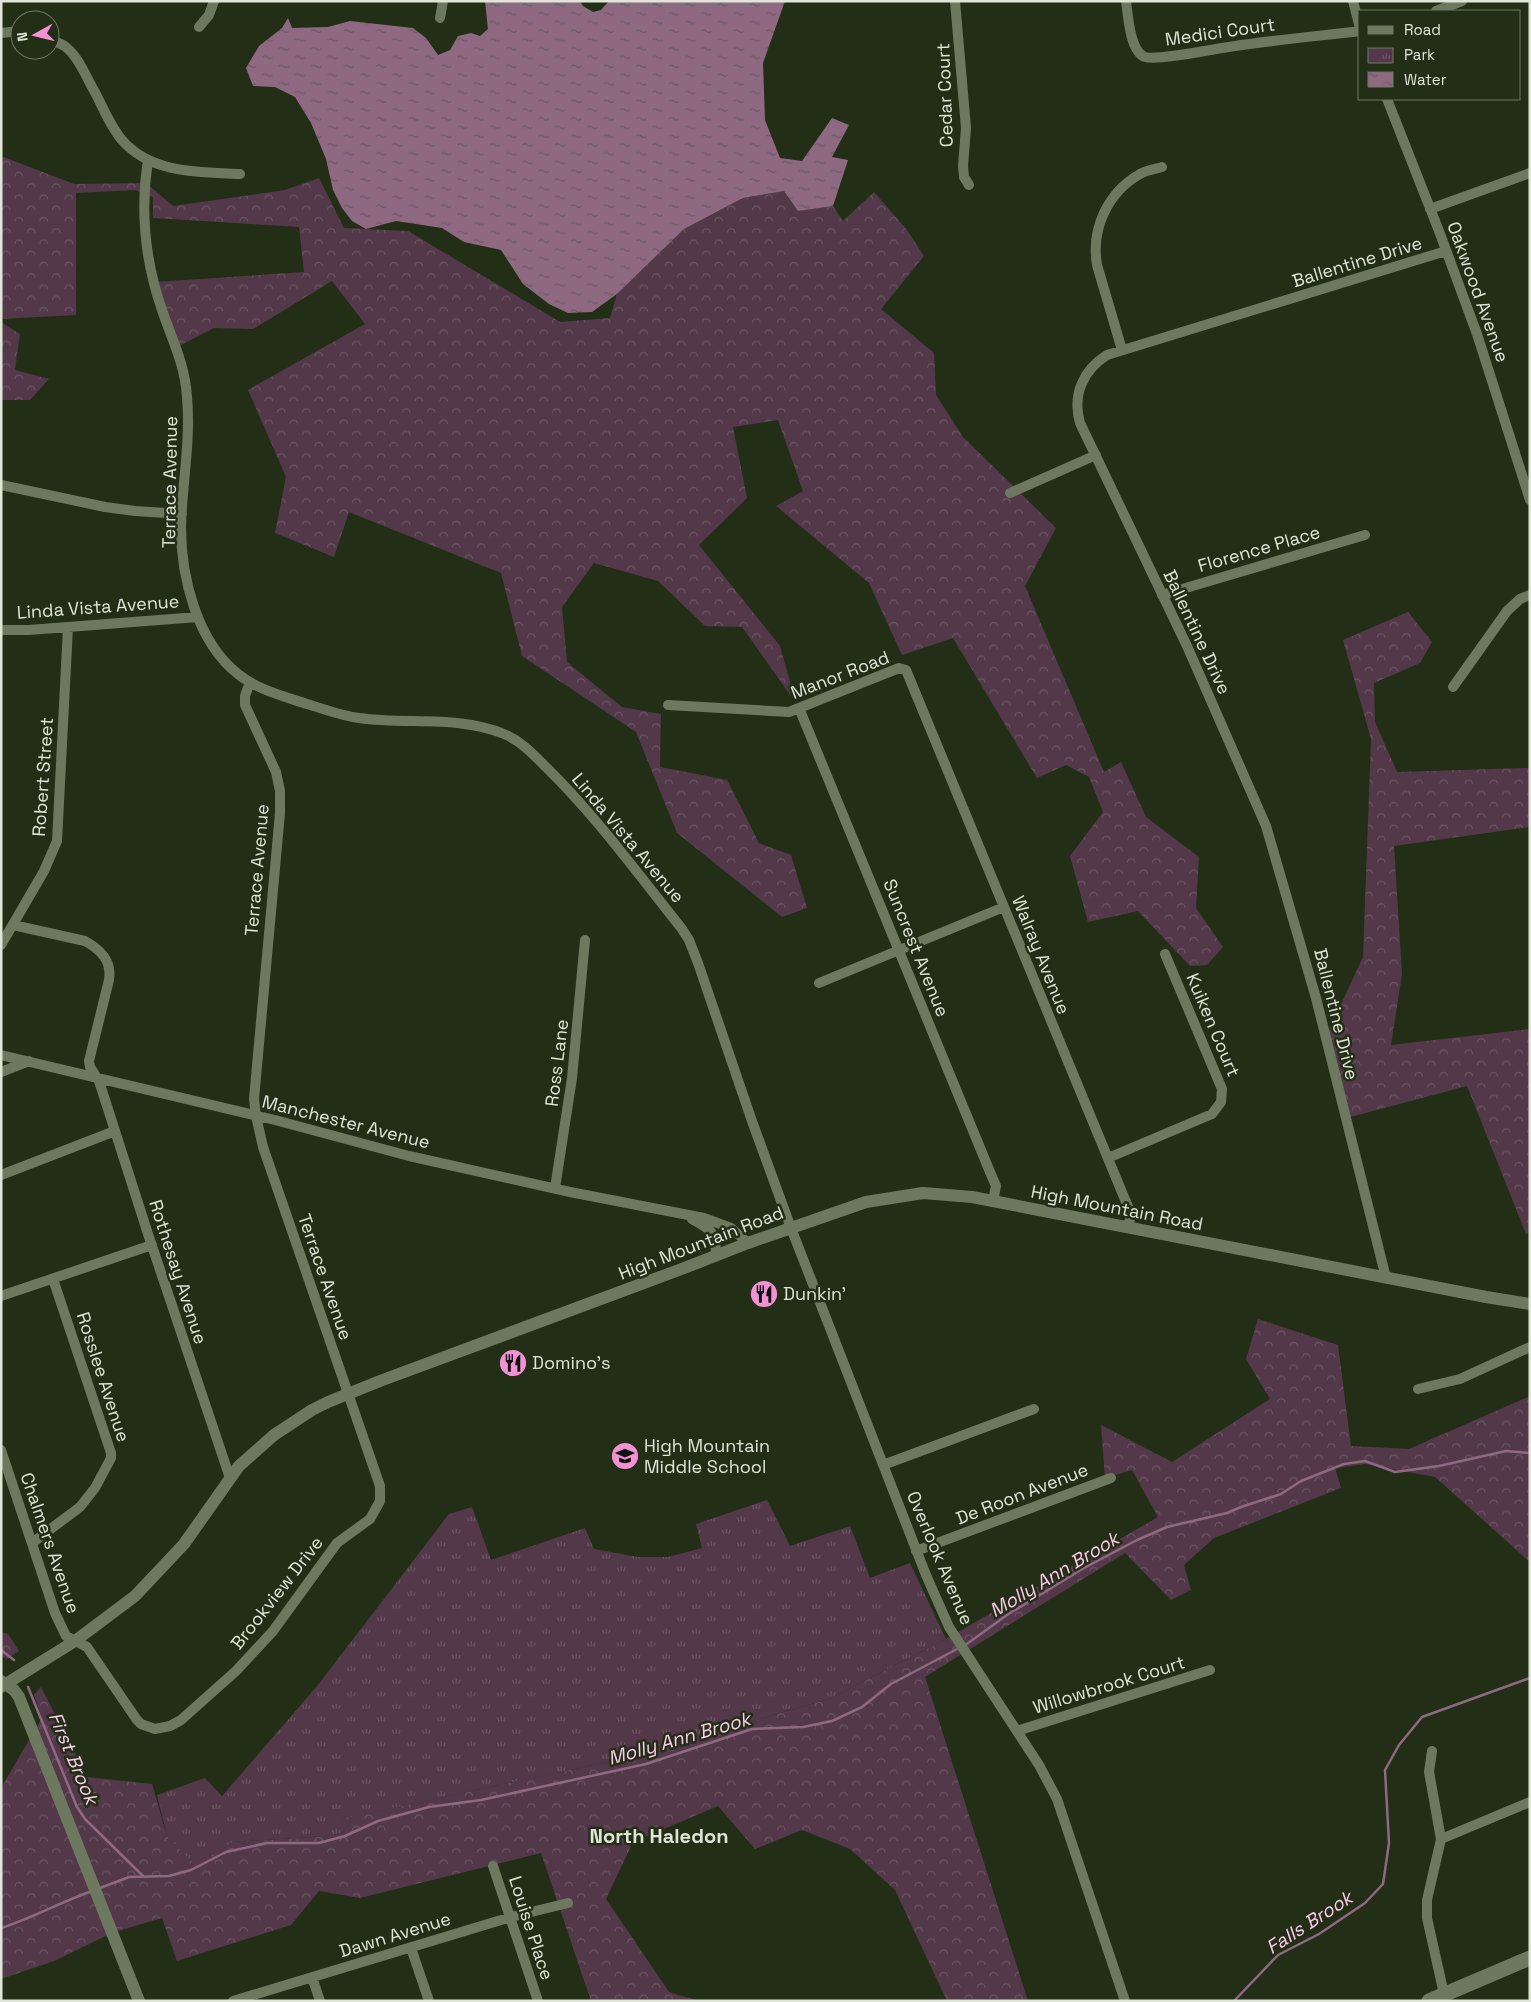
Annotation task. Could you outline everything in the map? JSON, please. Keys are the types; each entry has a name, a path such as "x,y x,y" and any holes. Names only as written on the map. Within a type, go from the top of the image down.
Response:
{"main road":[{"path":"1429,2001 1530,1958"}],"street":[{"path":"199,27 209,15 214,1"},
{"path":"440,18 443,1"},
{"name":"Cedar Court","path":"955,1 966,128 962,166 964,177 969,185"},
{"name":"Medici Court","path":"1126,1 1131,34 1137,51 1144,57 1159,57 1358,29"},
{"path":"1353,1 1358,21"},
{"path":"1439,10 1462,1"},
{"path":"60,44 67,48 81,66 110,123 122,140 135,152 148,160 168,167 190,171 240,174"},
{"name":"Oakwood Avenue","path":"1387,100 1477,334 1530,500"},
{"name":"Terrace Avenue","path":"148,160 144,188 148,261 162,312 179,353 187,396 188,422 182,514 185,573 198,617 217,652 237,674 250,682 245,696 245,704 276,772 280,791 280,814 257,1055 254,1099 256,1116 263,1147 348,1394"},
{"path":"1122,350 1097,266 1094,251 1096,234 1109,202 1123,186 1141,173 1162,167"},
{"path":"1430,209 1530,173"},
{"name":"Ballentine Drive","path":"1386,1278 1314,990 1266,826 1162,595 1080,423 1077,412 1078,394 1081,383 1096,363 1107,355 1446,251"},
{"path":"1010,493 1096,455"},
{"path":"1,486 106,507 182,514"},
{"name":"Florence Place","path":"1162,595 1365,535"},
{"path":"1453,687 1506,610 1520,599 1530,595"},
{"name":"Linda Vista Avenue","path":"1,630 198,617"},
{"name":"Robert Street","path":"1,945 44,871 57,841 68,627"},
{"name":"Manor Road","path":"668,705 789,712 899,668 906,670 916,696"},
{"name":"Linda Vista Avenue","path":"250,682 268,692 350,717 371,720 479,725 503,734 524,745 571,791 689,940 790,1228"},
{"name":"Walray Avenue","path":"916,696 1131,1214 1128,1228"},
{"name":"Suncrest Avenue","path":"799,708 996,1186 993,1201"},
{"path":"819,983 1004,907"},
{"name":"Rothesay Avenue","path":"13,924 85,941 94,946 107,960 110,968 109,980 90,1068 99,1081 230,1478"},
{"name":"Ross Lane","path":"555,1188 572,1078 585,940"},
{"name":"Kuiken Court","path":"1108,1158 1212,1114 1221,1102 1222,1089 1165,954"},
{"name":"Manchester Avenue","path":"1,1054 256,1116 409,1156 718,1222 736,1231 748,1243"},
{"path":"1,1072 29,1061"},
{"path":"1,1175 115,1131"},
{"name":"High Mountain Road","path":"3,1684 75,1641 124,1605 167,1564 184,1544 230,1478 254,1451 274,1435 312,1410 348,1394 748,1243 866,1202 886,1197 940,1193 993,1201 1386,1278 1530,1304"},
{"name":"Manchester Avenue","path":"685,1214 712,1231 716,1241 716,1256"},
{"name":"Overlook Avenue","path":"790,1228 916,1551 949,1626 1039,1765 1057,1800 1125,2001"},
{"path":"1,1296 152,1245"},
{"name":"Rosslee Avenue","path":"32,1543 80,1507 95,1488 111,1458 111,1453 53,1279"},
{"path":"1418,1389 1460,1379 1530,1347"},
{"name":"Brookview Drive","path":"75,1641 86,1647 137,1720 148,1728 155,1729 170,1726 181,1720 218,1688 273,1631 337,1543 368,1521 380,1501 380,1486 348,1394"},
{"path":"883,1465 1034,1409"},
{"name":"Chalmers Avenue","path":"1,1450 55,1613 66,1636 75,1641"},
{"name":"De Roon Avenue","path":"916,1551 1111,1478"},
{"name":"Willowbrook Court","path":"1017,1730 1210,1670"},
{"path":"3,1684 19,1697 139,2001"},
{"path":"1432,1751 1429,1772 1441,1839 1427,1900 1427,1918 1444,1994"},
{"path":"1441,1839 1530,1802"},
{"name":"Louise Place","path":"494,1866 538,2001"},
{"name":"Dawn Avenue","path":"233,2001 511,1917 568,1903"},
{"path":"411,1948 429,2001"},
{"path":"312,1977 320,2001"}],"green space":[{"path":"1,156 74,184 146,183 173,206 285,190 319,178 344,228 408,231 560,322 610,318 617,294 684,229 743,198 784,191 798,211 833,206 843,221 874,192 907,230 924,256 881,309 934,353 936,395 963,437 1056,528 1025,586 1104,772 1121,762 1146,817 1199,857 1196,908 1223,947 1207,965 1190,966 1138,911 1088,922 1070,856 1103,812 1089,777 1066,765 1037,778 953,638 902,655 869,583 776,506 803,491 778,420 733,427 747,498 699,545 780,646 796,703 742,627 705,626 658,581 594,563 562,607 567,662 622,707 661,714 660,767 727,780 759,843 791,855 807,908 782,917 677,833 636,732 522,656 501,573 349,512 334,557 275,533 286,477 248,390 365,324 332,281 253,329 214,328 177,347 155,282 304,272 299,227 153,218 153,197 135,190 76,193 76,315 1,319"},
{"path":"1,322 20,334 15,370 49,379 30,400 1,400"},
{"path":"1408,612 1432,642 1420,663 1374,683 1375,722 1397,772 1530,768 1530,827 1394,846 1402,974 1391,1045 1530,1029 1530,1233 1526,1234 1467,1086 1343,1119 1325,1039 1363,957 1371,739 1343,640"},
{"path":"1258,1319 1338,1345 1351,1446 1409,1449 1530,1396 1530,1562 1435,1477 1365,1464 1335,1468 1341,1488 1214,1538 1184,1565 1191,1590 1171,1600 1125,1553 925,1677 1028,2001 947,2001 895,1890 850,1849 802,1830 755,1849 718,1806 633,1842 606,1899 669,1992 699,2001 591,2001 541,1853 360,1898 319,1891 291,1925 177,1961 162,1918 114,1932 54,1961 1,1979 1,1788 42,1718 34,1695 41,1687 87,1777 152,1784 167,1836 198,1867 232,1842 329,1836 345,1832 340,1819 621,1759 829,1699 946,1639 1158,1517 1132,1470 1105,1478 1101,1425 1172,1462 1270,1399 1246,1359"},
{"path":"767,1500 790,1546 850,1526 870,1578 910,1563 946,1639 829,1699 621,1759 341,1819 345,1832 329,1836 232,1842 198,1868 167,1836 157,1795 205,1778 222,1796 318,1685 449,1514 472,1507 491,1560 585,1528 594,1549 638,1557 668,1557 702,1548 696,1524"},
{"path":"1,1632 8,1634 19,1651 7,1659 1,1656"}],"water":[{"path":"485,1 580,1 583,6 593,12 601,10 609,1 785,1 763,63 765,120 780,158 802,161 832,118 849,125 832,157 848,160 833,206 798,211 784,191 743,198 684,229 617,294 592,312 568,313 549,304 523,284 501,250 464,242 442,228 396,221 366,229 352,221 342,208 333,190 326,159 311,123 295,97 275,87 253,86 246,68 259,46 282,28 288,18 292,28 328,27 350,21 413,28 426,38 438,55 450,50 458,36 471,33 480,36 488,29"}],"waterway":[{"name":"Molly Ann Brook","path":"964,1646 1007,1615 1084,1568 1137,1540 1167,1527 1227,1513 1281,1494 1301,1481 1344,1464 1365,1461 1395,1472 1439,1466 1506,1451 1530,1453"},
{"name":"Molly Ann Brook","path":"100,1888 129,1877 169,1876 191,1870 226,1852 267,1843 319,1843 345,1836 378,1821 429,1807 481,1800 646,1764 752,1729 803,1727 832,1721 862,1707 891,1684 959,1648"},
{"name":"First Brook","path":"1,1650 14,1660"},
{"name":"Falls Brook","path":"1234,2001 1278,1955 1319,1934 1365,1903 1383,1884 1389,1843 1385,1770 1399,1745 1422,1717 1530,1678"},
{"name":"First Brook","path":"28,1687 77,1807 85,1819 143,1876"},
{"name":"Molly Ann Brook","path":"1,1928 92,1891"}],"place":[{"name":"Dunkin'","path":"764,1294"},
{"name":"Domino's","path":"513,1363"},
{"name":"High Mountain Middle School","path":"625,1456"}],"district":[{"name":"North Haledon","path":"659,1836"}]}
